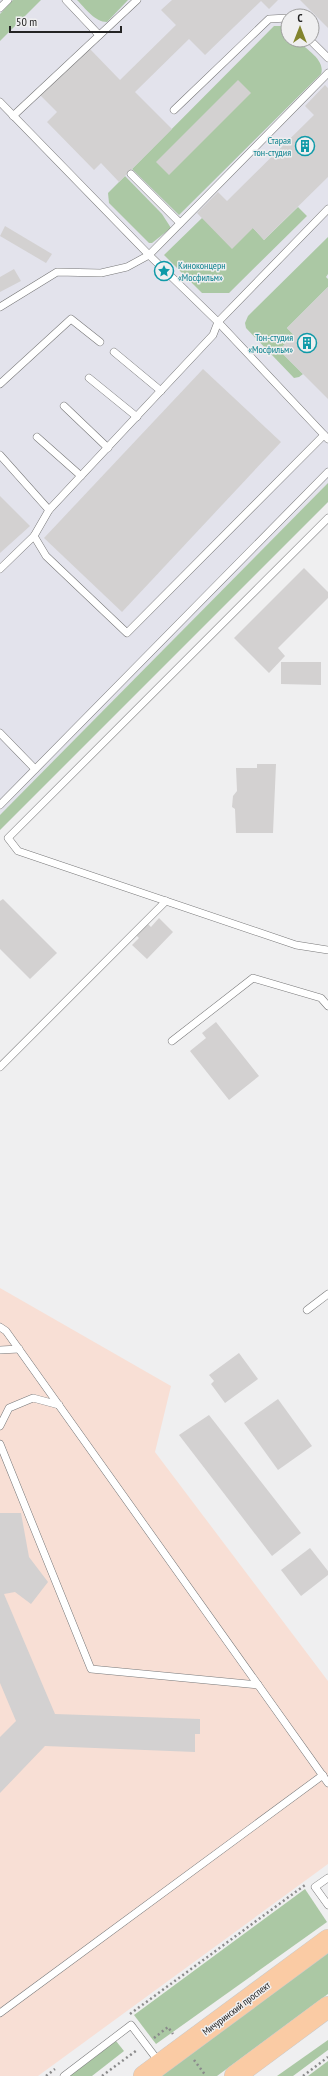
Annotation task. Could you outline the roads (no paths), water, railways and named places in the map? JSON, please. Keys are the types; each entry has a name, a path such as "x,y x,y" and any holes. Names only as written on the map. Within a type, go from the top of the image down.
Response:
{"main road":[{"name":"Мичуринский проспект","path":"144,2076 328,1940"},
{"path":"235,2076 328,2007"}],"lane":[{"path":"0,8 8,0"},
{"path":"66,0 99,35"},
{"path":"13,116 137,0"},
{"path":"174,110 269,19 280,18"},
{"path":"318,48 328,58"},
{"path":"0,307 57,272 101,273 127,267 149,255 328,73"},
{"path":"0,102 149,255 218,322 326,437 127,633 46,556 34,536"},
{"path":"131,174 180,223"},
{"path":"0,569 34,536 49,510 213,336 218,322 328,209"},
{"path":"0,384 72,319 100,342"},
{"path":"114,352 161,391"},
{"path":"89,378 137,417"},
{"path":"64,406 108,448"},
{"path":"37,437 81,476"},
{"path":"0,455 49,510"},
{"path":"0,805 328,472"},
{"path":"328,518 8,838 18,851 296,945 328,950"},
{"path":"0,733 35,769"},
{"path":"0,1067 166,901"},
{"path":"172,1041 253,978 321,998 328,1006"},
{"path":"307,1310 328,1294"},
{"path":"0,1327 6,1331 59,1404 328,1783"},
{"path":"0,1350 19,1349"},
{"path":"0,1426 9,1408 33,1398 59,1404"},
{"path":"0,1444 91,1669 258,1685"},
{"path":"0,2013 323,1775"},
{"path":"328,1878 315,1887 328,1904"},
{"path":"64,2076 131,2025 160,2064"}],"place":[{"name":"Старая тон-студия","path":"305,146"},
{"name":"Киноконцерн «Мосфильм»","path":"164,271"},
{"name":"Тон-студия «Мосфильм»","path":"307,343"}]}
